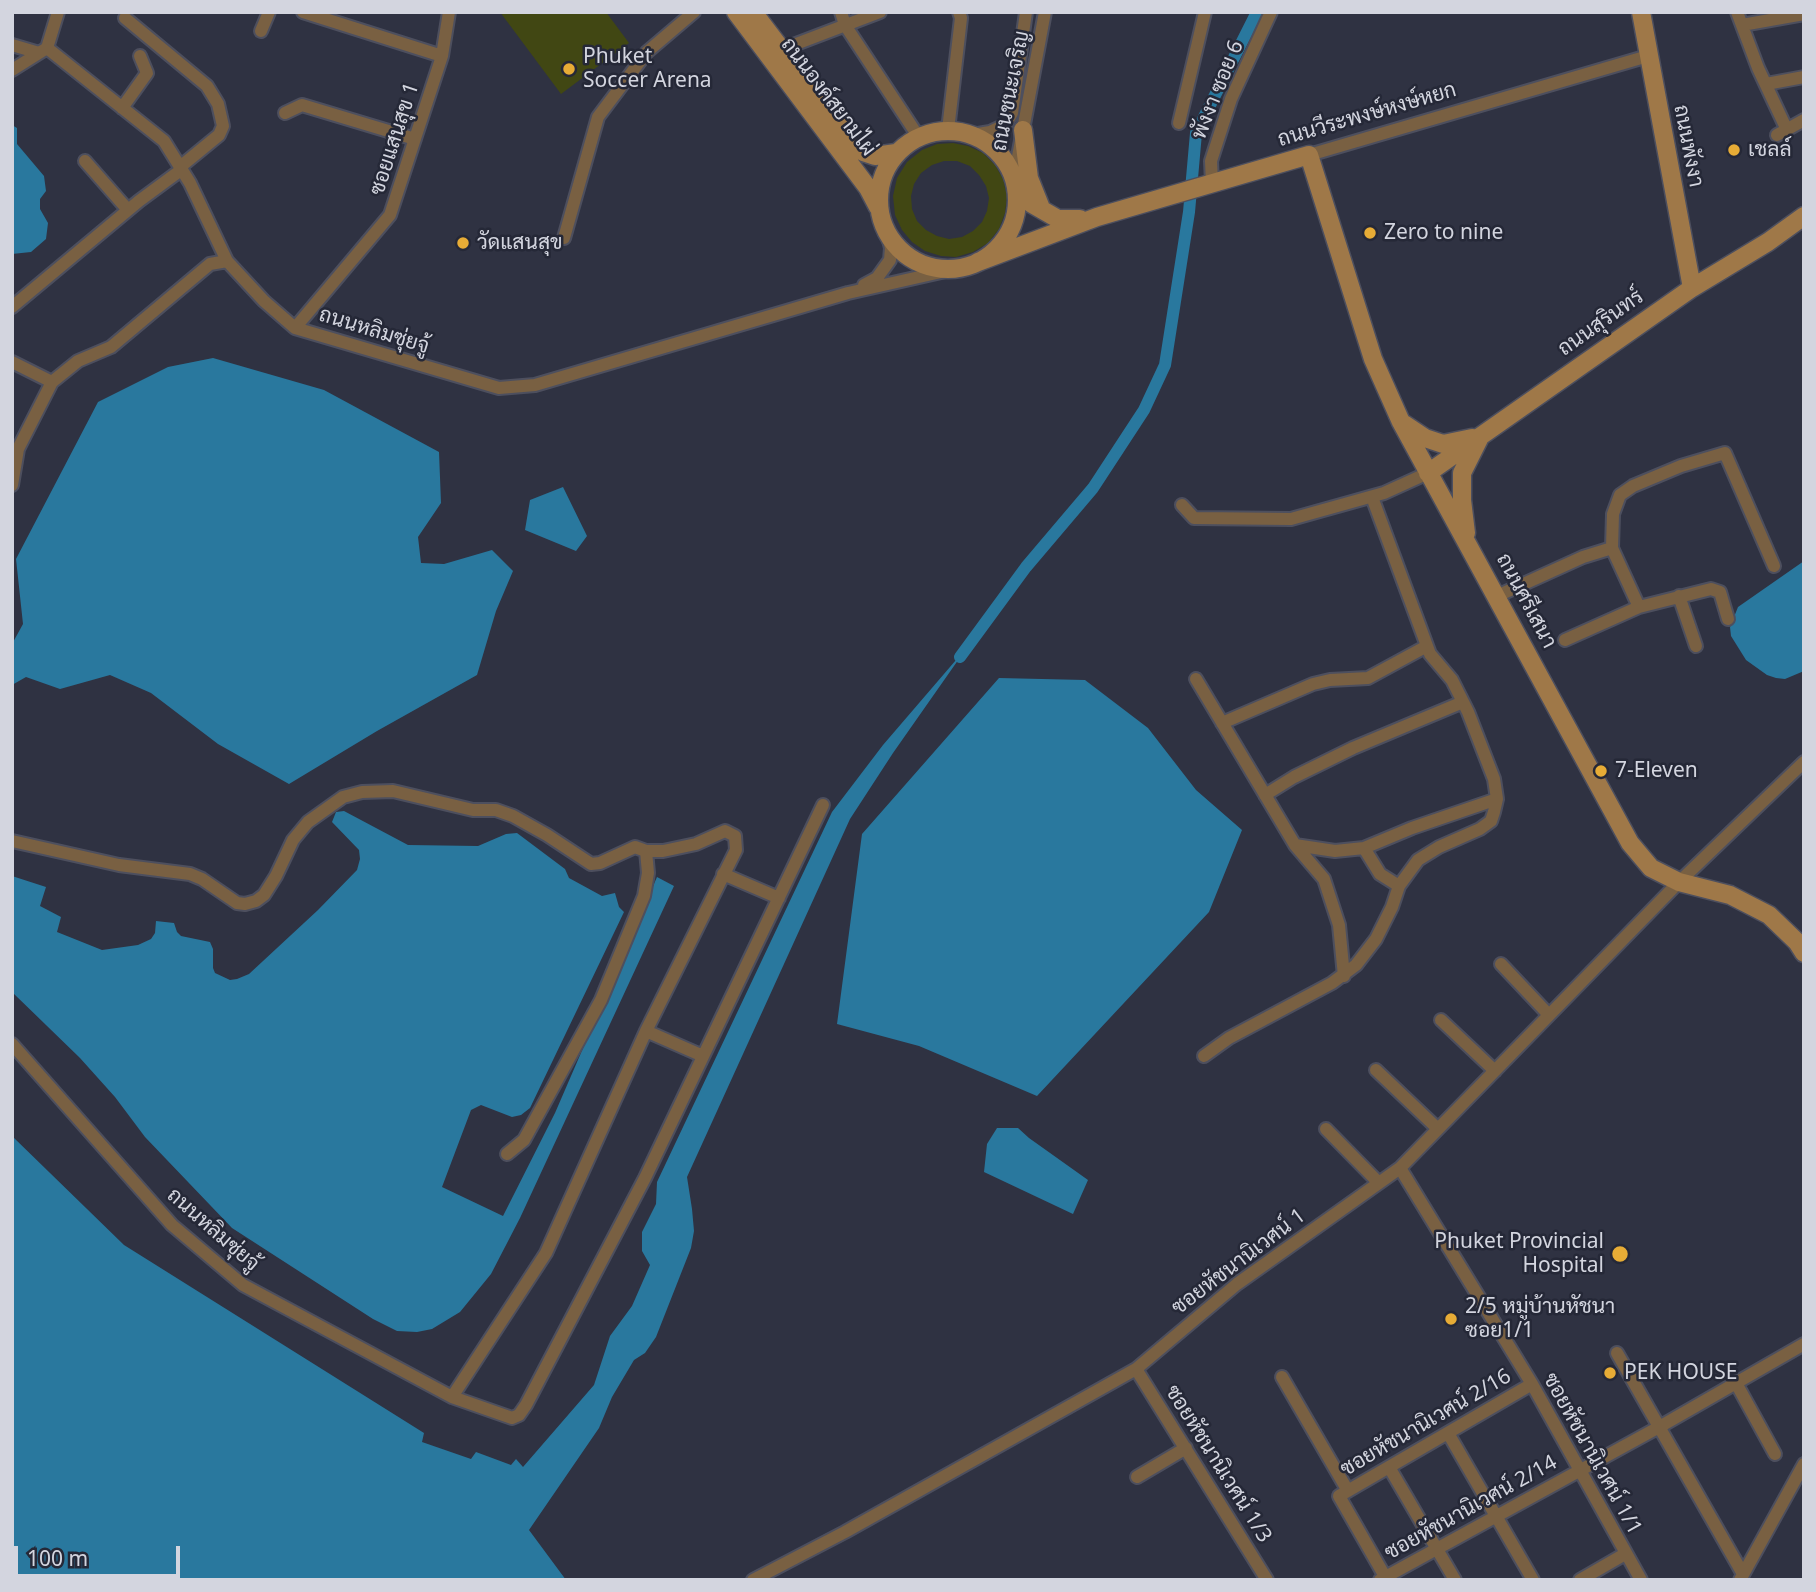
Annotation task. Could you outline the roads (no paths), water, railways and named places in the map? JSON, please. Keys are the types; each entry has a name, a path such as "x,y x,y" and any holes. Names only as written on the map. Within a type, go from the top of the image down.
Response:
{"street":[{"path":"12,70 43,50 58,12"},
{"path":"261,31 269,12"},
{"path":"303,12 442,56"},
{"name":"ซอยแสนสุข 1","path":"295,328 390,215 442,56 449,12"},
{"path":"564,237 598,117 647,52 694,12"},
{"name":"ถนนองค์สยามไผ่","path":"736,12 775,52 854,145 875,156 896,153"},
{"name":"ถนนองค์สยามไผ่","path":"753,12 775,52 868,188 880,211"},
{"path":"841,12 845,25 918,136"},
{"path":"775,52 880,12"},
{"path":"948,130 961,18 959,12"},
{"name":"ถนนชนะเจริญ","path":"972,135 990,132 1005,125 1012,113 1026,12"},
{"name":"ถนนชนะเจริญ","path":"1015,184 1045,12"},
{"path":"1179,123 1205,12"},
{"name":"พังงา ซอย 6","path":"1208,184 1211,161 1231,99 1271,12"},
{"name":"ถนนพังงา","path":"1641,12 1692,288"},
{"path":"1804,14 1740,18 1782,132 1804,120"},
{"path":"12,307 181,168 219,135 223,126 218,104 207,86 125,18"},
{"path":"12,45 43,50"},
{"name":"ถนนหลิมซุ่ยจู้","path":"43,50 164,141 181,168 227,261 264,301 295,328 499,388 536,385 848,293 959,268"},
{"path":"122,108 147,74 140,56"},
{"name":"ถนนวีระพงษ์หงษ์หยก","path":"978,262 1097,217 1648,56"},
{"path":"1766,84 1804,77"},
{"path":"285,113 302,106 415,139"},
{"path":"948,130 972,135 991,146 1006,163 1015,184 1017,206 1011,228 995,250 978,262 959,268 938,268 918,262 901,251 887,233 880,211 880,187 887,166 896,153 918,136 948,130"},
{"path":"1023,130 1029,178 1042,211"},
{"name":"ถนนศรีเสนา","path":"1309,155 1373,359 1401,422 1630,843 1651,868 1679,882 1730,895 1769,915 1797,942 1804,953"},
{"path":"85,161 128,210"},
{"name":"ถนนวีระพงษ์หงษ์หยก","path":"1015,184 1042,211 1058,219 1097,217"},
{"name":"ถนนสุรินทร์","path":"1428,473 1692,288 1768,242 1804,216"},
{"name":"ถนนหลิมซุ่ยจู้","path":"848,293 877,278 885,270 890,260 891,248 887,233"},
{"path":"12,485 14,459 52,382 78,361 111,347 210,264 227,261"},
{"path":"12,362 52,382"},
{"path":"1401,422 1424,438 1443,444 1480,436"},
{"path":"1468,541 1462,500 1462,473 1480,436"},
{"path":"1639,607 1612,548 1613,514 1620,495 1633,486 1681,466 1725,453 1774,566"},
{"path":"1182,505 1194,518 1291,519 1371,497 1428,473"},
{"path":"1204,1056 1257,1021 1344,976 1376,939 1399,886 1418,860 1439,847 1464,838 1491,821 1497,799 1494,779 1463,702 1451,680 1430,654 1371,497"},
{"path":"1497,596 1583,557 1612,548"},
{"path":"1565,640 1639,607 1712,589 1720,592 1728,619"},
{"path":"1679,596 1696,646"},
{"path":"1222,723 1313,684 1330,680 1368,678 1427,646"},
{"path":"1196,679 1295,845 1324,879 1339,925 1344,976"},
{"path":"1265,795 1294,777 1353,748 1463,702"},
{"path":"1679,882 1804,762"},
{"path":"12,841 119,865 190,874 237,903 245,904 264,895 293,840 308,822 343,797 362,792 393,791 473,810 496,810 547,835 591,864 600,863 635,847 646,851 663,851 696,844 725,831 735,836 736,850 646,1031 546,1253 452,1397"},
{"path":"1295,845 1335,851 1364,848 1412,828 1497,799"},
{"path":"646,1031 703,1056 823,805"},
{"path":"1364,848 1380,874 1399,886"},
{"path":"507,1154 524,1140 535,1122 601,1000 644,896 648,873 646,851"},
{"path":"723,874 779,898"},
{"name":"ซอยหัชนานิเวศน์ 1","path":"753,1580 845,1532 1136,1369 1237,1284 1400,1168 1679,882"},
{"path":"1501,964 1549,1015"},
{"path":"1441,1020 1495,1071"},
{"name":"ถนนหลิมซุ่ยจู้","path":"12,1044 172,1225 243,1285 452,1397 512,1418 519,1415 526,1405 579,1305 645,1178 703,1056"},
{"path":"1376,1070 1438,1129"},
{"path":"1326,1129 1379,1183"},
{"name":"ซอยหัชนานิเวศน์ 1/1","path":"1400,1168 1532,1384 1641,1580"},
{"name":"ซอยหัชนานิเวศน์ 2/14","path":"1384,1579 1804,1344"},
{"path":"1617,1353 1661,1426 1741,1577"},
{"name":"ซอยหัชนานิเวศน์ 1/3","path":"1136,1369 1267,1580"},
{"path":"1282,1377 1344,1493 1384,1579"},
{"path":"1736,1383 1775,1454"},
{"name":"ซอยหัชนานิเวศน์ 2/16","path":"1344,1493 1532,1384"},
{"path":"1448,1433 1533,1580"},
{"path":"1137,1477 1186,1448"},
{"path":"1741,1577 1804,1464"},
{"path":"1389,1467 1455,1580"},
{"path":"1580,1580 1625,1555"}],"water":[{"path":"12,125 17,128 17,144 44,176 46,191 40,199 40,209 48,223 46,239 31,252 12,254"},
{"path":"213,358 324,390 439,452 441,503 418,537 421,563 444,564 492,550 513,571 496,611 477,675 289,784 218,744 151,693 110,675 60,689 26,677 12,685 12,644 23,624 16,559 98,402 168,367"},
{"path":"563,487 587,536 576,551 525,530 530,500"},
{"path":"1804,561 1804,671 1785,679 1776,678 1746,660 1731,636 1730,627 1738,607"},
{"path":"968,646 850,819 687,1177 694,1231 691,1248 656,1337 645,1353 634,1360 612,1397 599,1428 529,1530 566,1580 12,1580 12,1136 124,1245 424,1433 422,1442 471,1459 476,1452 511,1465 516,1459 523,1467 594,1385 610,1336 632,1306 650,1265 642,1251 642,1232 656,1204 657,1182 832,812 883,745"},
{"path":"999,678 1085,680 1148,728 1196,790 1242,830 1209,912 1037,1096 919,1046 837,1024 862,834"},
{"path":"344,811 408,845 478,846 506,834 517,833 565,869 569,878 602,896 615,893 619,907 624,912 530,1108 521,1115 512,1117 481,1105 471,1110 442,1187 503,1216 555,1113 657,877 674,886 520,1218 491,1274 460,1312 432,1329 417,1332 397,1331 373,1319 232,1228 145,1137 115,1097 80,1058 12,992 12,876 46,887 40,906 61,917 57,932 102,950 138,945 151,939 155,933 156,921 174,923 181,936 210,942 215,973 230,980 237,979 249,974 357,870 359,850 332,822 336,812"},
{"path":"997,1128 1018,1128 1088,1180 1073,1214 984,1172 987,1144"}],"waterway":[{"path":"960,657 1026,567 1093,488 1144,410 1165,365 1189,212 1196,133 1257,12"}],"place":[{"name":"Phuket Soccer Arena","path":"569,69"},
{"name":"เชลล์","path":"1734,150"},
{"name":"Zero to nine","path":"1370,233"},
{"name":"วัดแสนสุข","path":"463,243"},
{"name":"7-Eleven","path":"1601,771"},
{"name":"Phuket Provincial Hospital","path":"1620,1254"},
{"name":"2/5 หมู่บ้านหัชนา ซอย1/1","path":"1451,1319"},
{"name":"PEK HOUSE","path":"1610,1373"}]}
